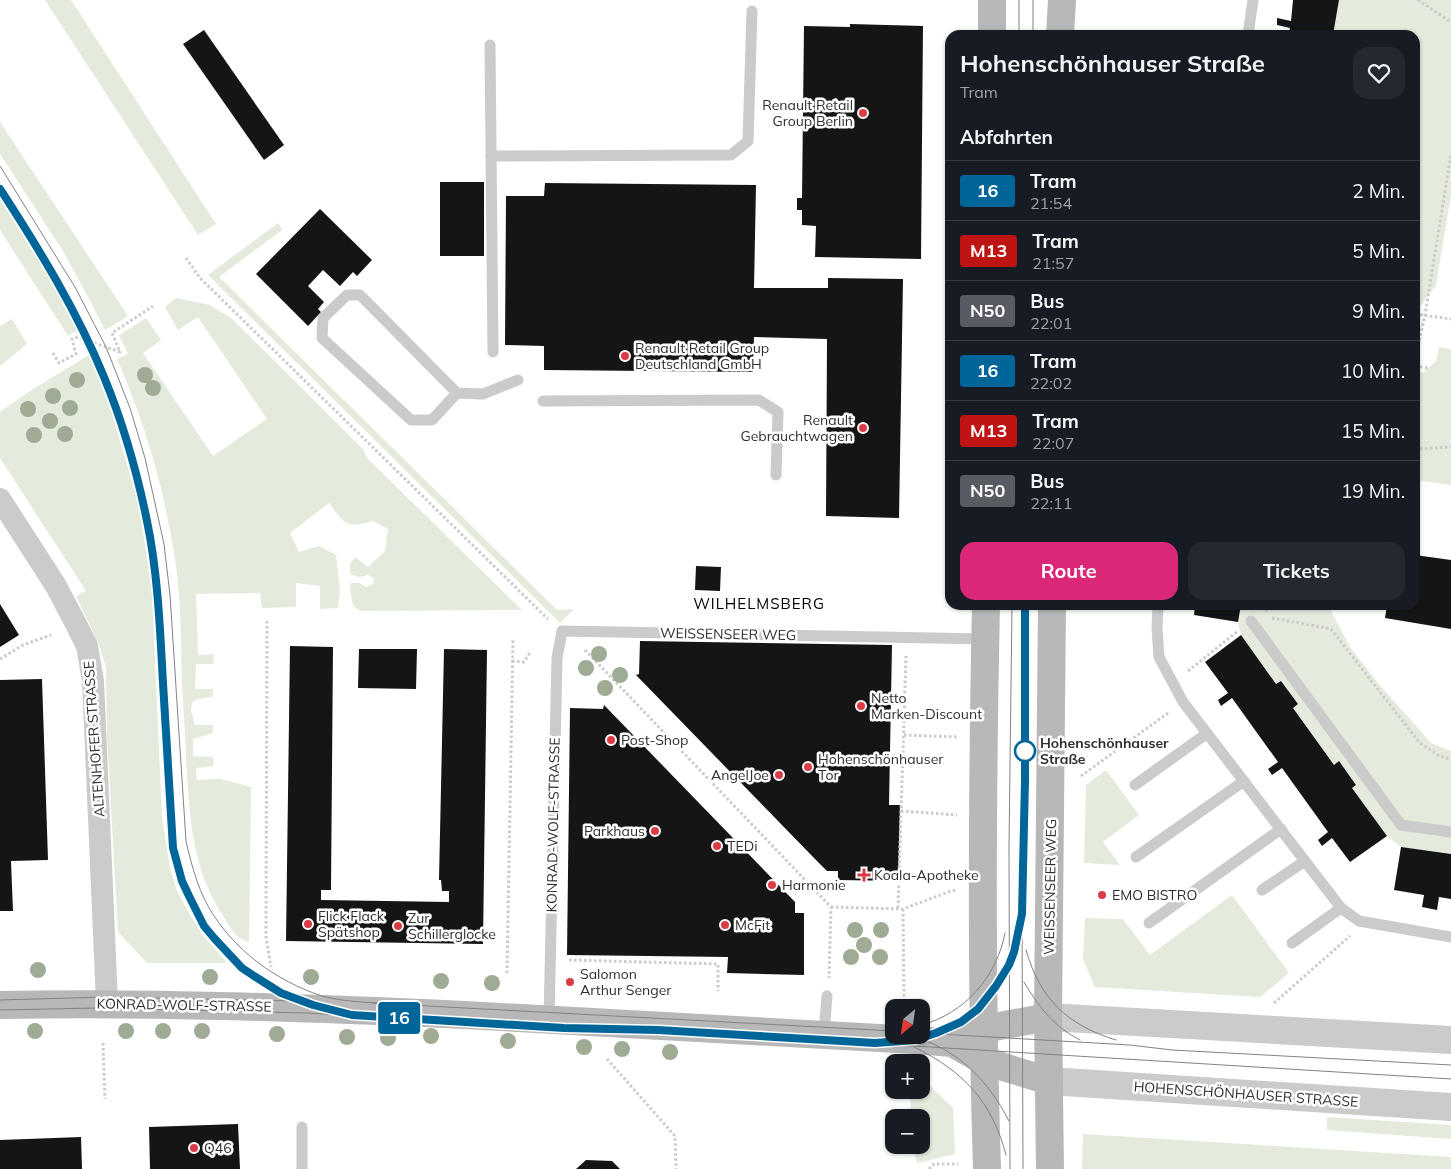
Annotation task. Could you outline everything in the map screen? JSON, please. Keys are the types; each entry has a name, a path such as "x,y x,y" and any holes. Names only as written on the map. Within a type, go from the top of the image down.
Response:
{"main road":[{"path":"992,0 992,30"},
{"path":"1060,30 1062,0"},
{"path":"986,610 982,890 983,1029 988,1169"},
{"name":"WEISSENSEER WEG","path":"1050,1169 1048,1017 1052,610"},
{"name":"KONRAD-WOLF-STRASSE","path":"0,1005 107,1003 320,1008 548,1019 952,1043 984,1061"},
{"path":"983,1029 1048,1017"},
{"name":"KONRAD-WOLF-STRASSE","path":"952,1043 983,1029"},
{"name":"HOHENSCHÖNHAUSER STRASSE","path":"984,1061 1049,1081"}],"street":[{"name":"ALTENHOFER STRASSE","path":"0,499 56,586 87,646 93,681 107,1003"},
{"path":"1048,1017 1451,1040"},
{"name":"HOHENSCHÖNHAUSER STRASSE","path":"1049,1081 1451,1107"}],"lane":[{"path":"1249,30 1253,0"},
{"path":"491,156 731,155 748,141 752,11"},
{"path":"490,45 493,352"},
{"path":"457,393 432,420 411,420 322,338 323,318 347,295 360,295 457,393 483,394 518,380"},
{"path":"543,401 759,400 778,412 776,475"},
{"path":"1158,610 1156,628 1159,657 1183,702 1341,908 1359,922 1451,937"},
{"path":"1251,621 1401,825 1451,832"},
{"name":"WEISSENSEER WEG","path":"562,631 985,639"},
{"name":"KONRAD-WOLF-STRASSE","path":"548,1019 557,658 562,631"},
{"path":"1135,785 1206,734"},
{"path":"1136,857 1244,781"},
{"path":"1149,923 1281,829"},
{"path":"1262,890 1305,862"},
{"path":"1292,943 1341,908"},
{"path":"824,1035 827,996"},
{"path":"302,1127 302,1169"}],"path":[{"path":"1418,0 1451,22"},
{"path":"1420,338 1451,154"},
{"path":"186,258 207,285 562,631 584,648 831,907 900,908 959,890"},
{"path":"54,353 59,363 76,354 72,340 78,337 120,352 112,333 153,306"},
{"path":"1420,314 1451,319"},
{"path":"1420,367 1428,368"},
{"path":"1420,450 1451,447"},
{"path":"1264,611 1269,617 1331,629 1419,742 1440,756 1451,759"},
{"path":"267,621 266,937 271,967"},
{"path":"0,659 23,645 51,635"},
{"path":"904,999 900,908 907,638"},
{"path":"507,972 513,639"},
{"path":"1187,671 1221,644"},
{"path":"512,661 524,662 532,651"},
{"path":"1081,776 1173,709"},
{"path":"904,735 961,737"},
{"path":"901,812 960,815"},
{"path":"827,996 831,907"},
{"path":"1272,1005 1352,934"},
{"path":"550,959 718,964 718,991"},
{"path":"103,1043 105,1098"},
{"path":"607,1059 675,1136 676,1169"},
{"path":"929,1169 934,1164 958,1164"}],"shaded area":[{"path":"45,0 71,0 216,224 198,235"},
{"path":"1339,0 1451,0 1451,195 1436,285 1420,306 1420,30 1334,30"},
{"path":"0,122 128,316 105,330 63,251 0,154"},
{"path":"0,199 46,273 77,330 68,336 0,230"},
{"path":"278,223 282,230 219,277 557,610 574,609 560,623 208,275"},
{"path":"176,298 210,305 231,318 364,450 366,457 522,610 361,611 353,606 350,589 351,583 359,583 366,587 373,584 374,579 368,575 359,577 350,574 350,564 355,557 368,567 385,551 388,529 373,521 357,525 346,523 329,503 290,533 299,552 319,546 336,555 340,591 338,608 320,609 320,586 296,583 296,607 262,608 260,593 196,594 198,655 214,654 213,664 196,664 195,689 213,689 213,697 197,699 192,702 191,711 195,725 213,725 213,733 193,739 193,756 213,757 214,766 196,768 197,780 221,779 251,787 249,942 241,939 229,926 214,900 205,881 194,840 187,777 180,609 172,539 154,461 117,359 128,354 119,335 146,318 161,340 143,353 213,456 267,419 198,317 178,330 165,307"},
{"path":"12,319 27,344 0,366 0,326"},
{"path":"1439,347 1451,349 1451,485 1420,481 1420,372 1423,373 1436,361"},
{"path":"89,355 111,410 139,505 152,592 162,817 170,868 177,891 190,915 203,935 227,963 147,963 118,932 107,735 106,668 99,645 76,596 86,591 0,458 0,412 30,391"},
{"path":"1240,610 1331,610 1350,647 1378,683 1431,743 1451,751 1451,854 1401,847 1387,836 1352,788 1356,785 1339,762 1334,765 1293,708 1298,704 1281,681 1276,684 1241,635 1238,622"},
{"path":"1106,770 1139,815 1103,842 1120,865 1084,863 1086,785"},
{"path":"1232,895 1289,973 1260,997 1095,987 1083,959 1085,918 1123,919 1150,955"},
{"path":"930,1086 953,1108 955,1154 917,1163 915,1154 930,1154 930,1109 911,1109 910,1099 930,1099"},
{"path":"1327,1117 1451,1125 1451,1139 1327,1130"},
{"path":"1083,1134 1451,1157 1451,1169 1082,1169"}],"building":[{"path":"1293,0 1339,0 1334,30 1289,30 1290,28 1277,25 1277,18 1291,21"},
{"name":"Renault Retail Group Berlin","path":"850,24 923,26 921,259 815,257 816,226 802,225 802,210 797,210 797,198 802,198 804,26 850,27"},
{"path":"204,30 284,145 264,160 183,44"},
{"path":"440,182 484,182 484,256 440,256"},
{"path":"545,183 756,185 754,288 828,288 828,278 903,279 899,518 826,516 827,339 754,337 753,372 544,370 544,346 505,345 506,196 544,196"},
{"path":"320,209 372,260 357,276 353,272 340,286 323,270 308,286 324,302 318,309 321,312 308,326 256,274"},
{"path":"1420,556 1451,560 1451,629 1385,618 1386,610 1420,610"},
{"path":"696,566 721,567 720,591 695,590"},
{"path":"0,604 19,635 0,647"},
{"path":"1194,610 1240,610 1238,622 1194,615"},
{"path":"1241,635 1276,684 1281,681 1298,704 1293,708 1334,765 1339,761 1356,785 1352,788 1387,836 1350,862 1332,838 1322,846 1318,840 1328,832 1282,768 1272,775 1268,769 1278,762 1232,698 1221,706 1218,700 1228,693 1205,662"},
{"name":"Hohenschönhauser Tor","path":"640,641 892,645 889,805 900,805 898,881 838,880 838,871 827,871 636,675 639,674"},
{"path":"290,646 333,647 331,890 321,890 321,900 449,902 449,891 442,891 441,880 439,880 444,649 487,650 483,944 286,941"},
{"path":"359,649 417,649 416,689 358,688"},
{"path":"42,679 48,860 11,861 13,911 0,911 0,680"},
{"path":"604,705 795,902 795,913 804,913 804,975 727,973 728,957 567,955 570,708 603,709"},
{"path":"1401,847 1451,854 1451,899 1439,897 1437,910 1422,907 1424,895 1394,890"},
{"name":"Q46","path":"238,1124 240,1169 150,1169 149,1127"},
{"path":"81,1137 82,1169 0,1169 0,1140"},
{"path":"586,1160 612,1161 620,1169 576,1169"}],"tram line":[{"path":"1019,0 1019,30"},
{"path":"1033,0 1033,30"},
{"path":"0,166 75,287 106,347 130,408 145,458 164,544 170,595 186,841 204,898 229,936 257,962 288,982 322,996 379,1003"},
{"path":"0,189 43,257 82,328 111,394 139,484 151,541 156,580 173,848 182,878 204,926 224,949 247,970 284,994 328,1009"},
{"name":"16","path":"0,189 61,288 88,340 115,407 137,477 155,570 160,617 173,848 182,881 204,926 214,938 242,968 281,993 303,1002 352,1015 564,1028 658,1030 875,1043 915,1040 961,1022 978,1009 992,992 1009,965 1014,952 1022,914 1025,780 1025,610"},
{"path":"1010,1169 1009,846 1012,610"},
{"path":"1023,1169 1022,914 1025,780 1025,610"},
{"path":"930,1022 952,1012 965,1002 987,978 995,964 1005,933"},
{"path":"1026,950 1039,983 1058,1008 1083,1026 1116,1040"},
{"path":"938,1032 962,1020 980,1005 988,997 1009,965"},
{"path":"1024,982 1048,1015 1062,1029 1080,1040"},
{"path":"0,1000 106,997 295,1001"},
{"path":"372,1003 885,1031"},
{"path":"0,1010 96,1008 306,1013 564,1028 702,1033 1451,1079"},
{"path":"930,1034 1130,1045 1172,1050 1451,1065"},
{"path":"930,1042 941,1047 968,1066 991,1091 1009,1121"},
{"path":"914,1047 947,1066 973,1090 984,1103 993,1119 1006,1155"}],"place":[{"name":"Renault Retail Group Berlin","path":"863,113"},
{"name":"Renault Retail Group Deutschland GmbH","path":"625,356"},
{"name":"Renault Gebrauchtwagen","path":"863,428"},
{"name":"Netto Marken-Discount","path":"861,706"},
{"name":"Post-Shop","path":"611,740"},
{"name":"Hohenschönhauser Straße","path":"1025,751"},
{"name":"Hohenschönhauser Tor","path":"808,767"},
{"name":"AngelJoe","path":"779,775"},
{"name":"Parkhaus","path":"655,831"},
{"name":"TEDi","path":"717,846"},
{"name":"Koala-Apotheke","path":"864,875"},
{"name":"Harmonie","path":"772,885"},
{"name":"EMO BISTRO","path":"1102,895"},
{"name":"Flick Flack Spätshop","path":"308,924"},
{"name":"McFit","path":"725,925"},
{"name":"Zur Schillerglocke","path":"398,926"},
{"name":"Salomon Arthur Senger","path":"570,982"},
{"name":"Q46","path":"194,1148"}],"district":[{"name":"WILHELMSBERG","path":"759,604"}]}
